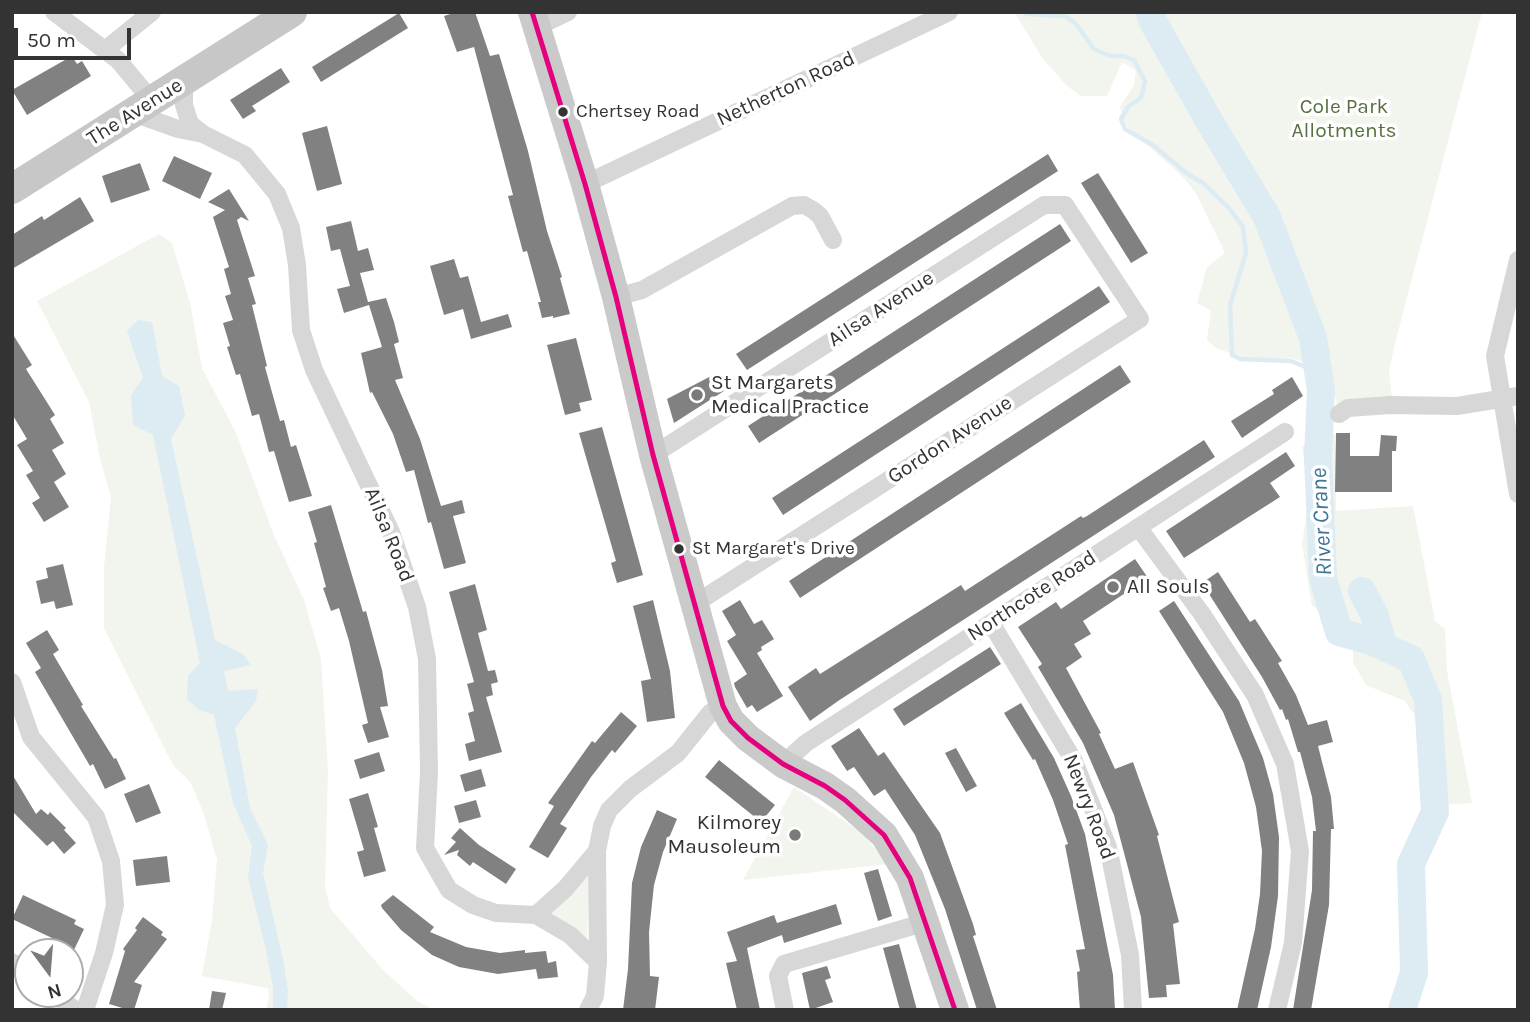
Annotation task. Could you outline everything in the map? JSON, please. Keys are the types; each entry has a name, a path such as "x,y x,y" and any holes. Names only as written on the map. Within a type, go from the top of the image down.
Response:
{"highway":[{"name":"The Avenue","path":"12,189 292,12"}],"main road":[{"path":"535,20 616,297 653,455 723,706 742,733 783,764 835,793 884,835 910,878 954,1010"}],"street":[{"path":"54,12 118,60 142,107"},
{"path":"105,50 152,12"},
{"path":"535,20 568,12"},
{"name":"Netherton Road","path":"585,184 949,12"},
{"path":"184,81 186,116 190,124 203,134"},
{"name":"Ailsa Road","path":"142,107 178,130 203,134 245,155 276,194 291,228 297,265 301,330 314,370 391,532 417,607 427,659 429,772 425,848 449,890 473,905 496,913 536,915 570,935 598,962"},
{"path":"616,297 642,290 792,206 804,205 813,210 820,216 833,240"},
{"name":"Ailsa Avenue","path":"653,455 1044,205 1065,205 1097,252"},
{"name":"Gordon Avenue","path":"693,605 1140,319 1097,252"},
{"path":"1518,260 1495,356 1510,398 1518,495"},
{"path":"1339,414 1348,408 1390,405 1457,406 1510,398"},
{"name":"Northcote Road","path":"783,764 806,743 1285,432"},
{"path":"1138,527 1202,614 1255,695 1285,764 1300,851 1293,943 1277,1010"},
{"name":"Newry Road","path":"991,622 1074,761 1108,847 1130,955 1133,1010"},
{"path":"12,682 31,737 96,817 111,861 115,905 104,953 85,1010"},
{"path":"588,1010 595,996 598,962 597,851 602,826 609,810 630,789 686,746 695,729 710,713 723,706"},
{"path":"536,915 565,889 597,851"},
{"path":"785,1010 778,976 784,964 926,922"}],"green space":[{"path":"1014,12 1138,12 1137,16 1258,220 1304,339 1308,363 1290,358 1248,359 1216,348 1207,340 1211,311 1197,303 1207,267 1225,253 1197,195 1185,179 1126,125 1120,107 1134,85 1136,71 1122,62 1107,96 1081,96 1067,86 1043,59"},
{"name":"Cole Park Allotments","path":"1159,12 1482,12 1394,347 1389,372 1392,398 1337,405 1322,336 1292,250 1264,191 1215,119 1162,23"},
{"path":"159,234 172,243 190,303 202,368 236,433 273,533 304,600 321,659 328,770 325,886 330,908 383,970 417,1001 435,1010 266,1010 268,988 202,976 212,920 217,860 204,814 191,783 173,765 104,628 104,567 111,497 89,402 37,301"},
{"path":"1335,434 1336,511 1413,506 1435,621 1445,629 1447,671 1472,803 1439,805 1415,716 1405,701 1366,685 1353,662 1353,639 1312,606 1302,544 1309,498 1302,446"},
{"name":"Kilmorey Mausoleum","path":"794,787 862,833 888,864 743,880"},
{"path":"590,874 587,939 550,915"}],"shaded area":[{"path":"138,320 152,322 162,376 179,386 185,415 171,439 215,640 243,654 251,665 224,671 228,691 258,689 256,701 235,728 250,808 268,845 263,873 283,959 288,991 287,1010 273,1010 273,988 266,950 248,878 252,846 233,803 214,715 199,710 187,699 188,676 200,663 153,435 133,425 131,395 143,378 127,331"}],"building":[{"path":"457,12 475,12 490,56 499,54 528,151 570,314 542,318 538,302 541,302 527,251 523,252 508,196 513,195 474,47 457,52 444,16"},
{"path":"399,13 408,28 321,82 312,67"},
{"path":"72,56 77,64 82,61 91,76 27,115 12,90"},
{"path":"281,68 290,82 252,106 256,111 243,119 230,100"},
{"path":"327,126 342,184 317,191 302,133"},
{"path":"1048,154 1058,171 747,370 736,354"},
{"path":"174,156 212,173 200,199 162,181"},
{"path":"140,163 150,190 111,203 102,176"},
{"path":"1098,173 1148,253 1131,263 1081,183"},
{"path":"229,189 249,221 241,217 237,220 255,276 248,278 256,304 252,305 267,366 265,367 280,421 284,420 291,447 296,445 312,496 289,502 274,451 269,452 259,414 252,416 240,374 236,375 227,347 230,346 223,323 233,320 225,296 231,294 224,269 229,267 213,217 225,210 208,202"},
{"path":"80,197 94,221 12,269 12,235 42,216 44,220"},
{"path":"351,221 358,251 368,248 374,270 360,273 368,302 386,298 394,322 399,342 394,344 403,378 395,380 420,439 441,506 462,500 465,513 453,516 466,563 444,569 414,470 406,472 393,434 372,392 370,393 361,353 382,347 369,305 344,313 337,289 350,286 340,249 331,251 326,227"},
{"path":"1060,224 1071,241 759,443 748,426"},
{"path":"454,259 460,278 468,276 481,322 508,314 512,327 471,339 463,309 444,315 430,266"},
{"path":"1099,286 1110,302 783,515 772,498"},
{"path":"12,333 32,365 26,369 55,415 50,419 64,443 52,450 66,474 54,482 69,507 44,522 32,503 40,498 26,475 33,471 17,445 27,439 12,414"},
{"path":"576,338 592,400 579,403 581,411 565,415 547,345"},
{"path":"1120,365 1131,382 800,598 789,581"},
{"name":"St Margarets Medical Practice","path":"715,374 724,391 674,423 667,399"},
{"path":"1292,377 1303,396 1242,438 1231,421 1274,394 1272,390"},
{"path":"602,427 643,575 617,583 611,563 616,561 579,433"},
{"path":"1336,433 1350,433 1350,456 1379,456 1381,435 1397,436 1396,451 1392,451 1392,492 1335,492"},
{"path":"1204,440 1215,457 810,721 788,687 816,668 820,674 961,585 965,591"},
{"path":"1286,452 1295,466 1270,483 1280,497 1184,558 1166,531"},
{"path":"331,505 363,612 366,611 382,670 388,706 380,707 389,737 368,743 362,725 368,723 349,641 339,608 331,611 323,588 326,587 308,512"},
{"path":"1135,559 1148,578 1083,621 1091,634 1074,644 1082,657 1066,668 1101,733 1099,734 1115,769 1133,762 1159,835 1157,836 1179,922 1173,924 1180,984 1166,985 1167,997 1149,998 1141,917 1114,815 1083,743 1038,667 1042,664 1018,627 1056,602 1061,609"},
{"path":"63,564 73,605 56,609 54,601 41,604 36,581 48,578 46,568"},
{"path":"1218,572 1250,622 1255,619 1282,661 1278,663 1296,695 1308,725 1327,720 1333,742 1318,746 1331,797 1334,829 1331,829 1329,905 1311,1010 1293,1010 1312,890 1313,831 1316,831 1312,797 1288,719 1286,720 1282,709 1280,710 1202,583"},
{"path":"475,584 487,630 478,633 488,671 495,670 498,682 491,684 493,695 486,697 502,752 469,761 465,744 475,741 468,713 474,711 467,684 474,682 449,592"},
{"path":"653,600 670,671 675,718 647,722 641,681 651,679 633,606"},
{"path":"740,600 754,624 762,620 774,639 757,653 783,696 757,712 752,705 747,708 735,687 734,683 747,674 727,641 736,635 722,611"},
{"path":"1174,601 1239,701 1263,758 1273,794 1279,837 1278,896 1271,947 1257,1010 1237,1010 1260,894 1262,851 1256,807 1244,763 1223,712 1159,611"},
{"path":"47,630 59,650 53,654 126,779 105,789 93,764 90,766 35,672 41,668 26,643"},
{"path":"990,647 1001,664 904,726 893,709"},
{"path":"1021,703 1054,758 1085,834 1113,975 1115,1010 1080,1010 1077,972 1080,971 1076,950 1085,949 1065,845 1068,844 1035,759 1033,760 1004,713"},
{"path":"621,712 637,726 615,753 612,750 591,777 560,824 567,828 548,858 529,847 554,806 548,803 592,741 595,743"},
{"path":"859,728 878,756 884,752 940,833 973,924 976,935 973,936 997,1010 977,1010 945,909 915,835 885,789 874,796 854,767 847,771 831,746"},
{"path":"956,748 977,786 966,792 945,753"},
{"path":"379,752 385,771 360,779 354,760"},
{"path":"719,760 775,805 761,822 705,777"},
{"path":"481,769 486,786 465,792 460,775"},
{"path":"12,774 36,814 41,809 48,815 50,812 76,843 64,854 53,841 47,846 12,811"},
{"path":"149,784 161,813 136,823 124,794"},
{"path":"368,793 386,871 364,877 357,852 364,850 349,799"},
{"path":"476,800 481,817 459,823 454,806"},
{"path":"657,810 677,819 663,852 654,885 649,932 650,976 659,977 655,1010 623,1010 632,883 641,847"},
{"path":"460,828 479,845 516,869 506,884 473,862 470,866 457,855 459,850 444,855 456,842 451,838"},
{"path":"167,856 170,882 136,886 133,860"},
{"path":"878,869 892,916 878,921 864,873"},
{"path":"23,895 76,920 74,924 84,929 80,938 52,938 12,919"},
{"path":"393,895 434,927 430,932 466,947 500,953 546,951 548,963 556,961 558,977 538,979 536,969 498,974 459,967 432,955 401,930 382,908 381,905"},
{"path":"836,904 842,924 784,943 782,935 747,948 760,1010 737,1010 726,963 737,961 727,932 774,915 777,923"},
{"path":"143,917 163,932 161,935 167,939 134,982 142,985 134,1010 129,1010 109,1004 125,951 123,949"},
{"path":"899,944 917,1010 900,1010 883,948"},
{"path":"827,966 831,978 825,980 833,1002 810,1010 802,973"},
{"path":"212,991 226,993 222,1010 209,1010"}],"waterway":[{"path":"1025,12 1065,16 1076,24 1094,49 1110,56 1123,56 1134,60 1145,81 1141,98 1128,107 1121,119 1125,129 1154,146 1203,183 1228,207 1243,227 1246,253 1230,305 1232,355 1240,359 1291,361 1318,372"},
{"name":"River Crane","path":"1150,12 1208,119 1267,217 1313,338 1321,390 1318,457 1323,579 1339,632 1371,641 1411,659 1428,700 1435,812 1411,864 1414,973 1402,1010"},
{"path":"1362,591 1375,616 1383,646"}],"transit line":[{"path":"532,12 585,184 616,297 653,455 723,706 731,721 748,738 783,764 845,800 884,835 910,878 955,1010"}],"place":[{"name":"Chertsey Road","path":"563,112"},
{"name":"St Margarets Medical Practice","path":"697,395"},
{"name":"St Margaret's Drive","path":"679,549"},
{"name":"All Souls","path":"1113,587"},
{"name":"Kilmorey Mausoleum","path":"795,835"}]}
